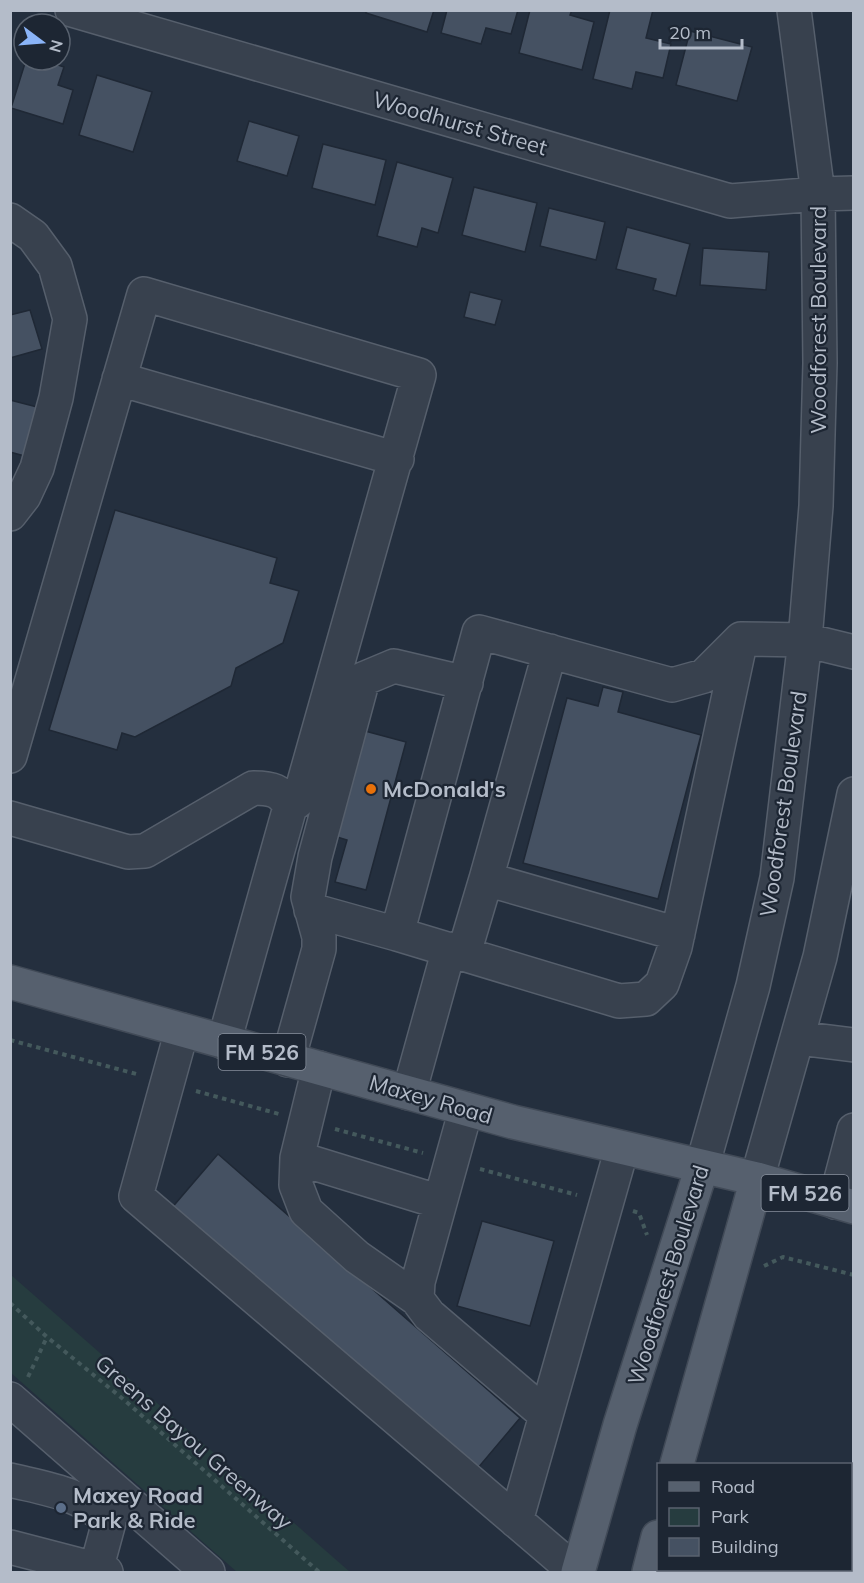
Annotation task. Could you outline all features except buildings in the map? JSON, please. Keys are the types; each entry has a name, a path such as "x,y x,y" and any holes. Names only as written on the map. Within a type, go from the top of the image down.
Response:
{"main road":[{"name":"Maxey Road","path":"10,982 466,1109 757,1179 844,1205"},
{"name":"Woodforest Boulevard","path":"577,1572 620,1425 702,1167"},
{"path":"677,1463 757,1179"},
{"path":"650,1572 657,1541"}],"street":[{"name":"Woodhurst Street","path":"72,10 730,201 854,193"},
{"name":"Woodforest Boulevard","path":"702,1167 753,986 777,878 805,640 816,506 820,363 818,194 794,10"},
{"path":"10,220 33,236 55,266 70,319 56,398 37,468 24,496 10,514"},
{"path":"10,756 144,294 419,375 299,800 290,807 224,1042"},
{"path":"119,379 397,459"},
{"path":"397,934 479,632 672,685 704,676 741,639 805,640 854,652"},
{"path":"311,910 619,1001 646,999 662,984 678,934 741,639"},
{"path":"409,1093 456,951 486,879 550,651"},
{"path":"288,1060 320,949 308,897 315,857 363,679 394,666 465,683"},
{"path":"10,818 128,852 145,851 253,788 268,788 280,792 290,807"},
{"path":"757,1179 820,957 844,885 852,805"},
{"path":"486,879 678,934"},
{"path":"182,1030 136,1196 577,1572"},
{"path":"798,1038 854,1045"},
{"path":"319,1068 297,1158 296,1185 306,1210 357,1257 417,1299 429,1315 546,1415"},
{"path":"417,1299 418,1282 466,1109"},
{"path":"844,1205 854,1130"},
{"path":"516,1521 622,1148"},
{"path":"297,1158 440,1202"},
{"path":"19,1390 208,1572"},
{"path":"10,1480 75,1496 96,1507 109,1522 101,1571 10,1547"}],"path":[{"path":"759,1268 783,1257 854,1275"},
{"name":"Greens Bayou Greenway","path":"10,1303 319,1572"},
{"path":"19,1390 47,1337"}],"green space":[{"path":"11,1275 350,1572 237,1572 11,1373"}],"place":[{"name":"McDonald's","path":"371,789"},
{"name":"Maxey Road Park & Ride","path":"61,1508"}]}
